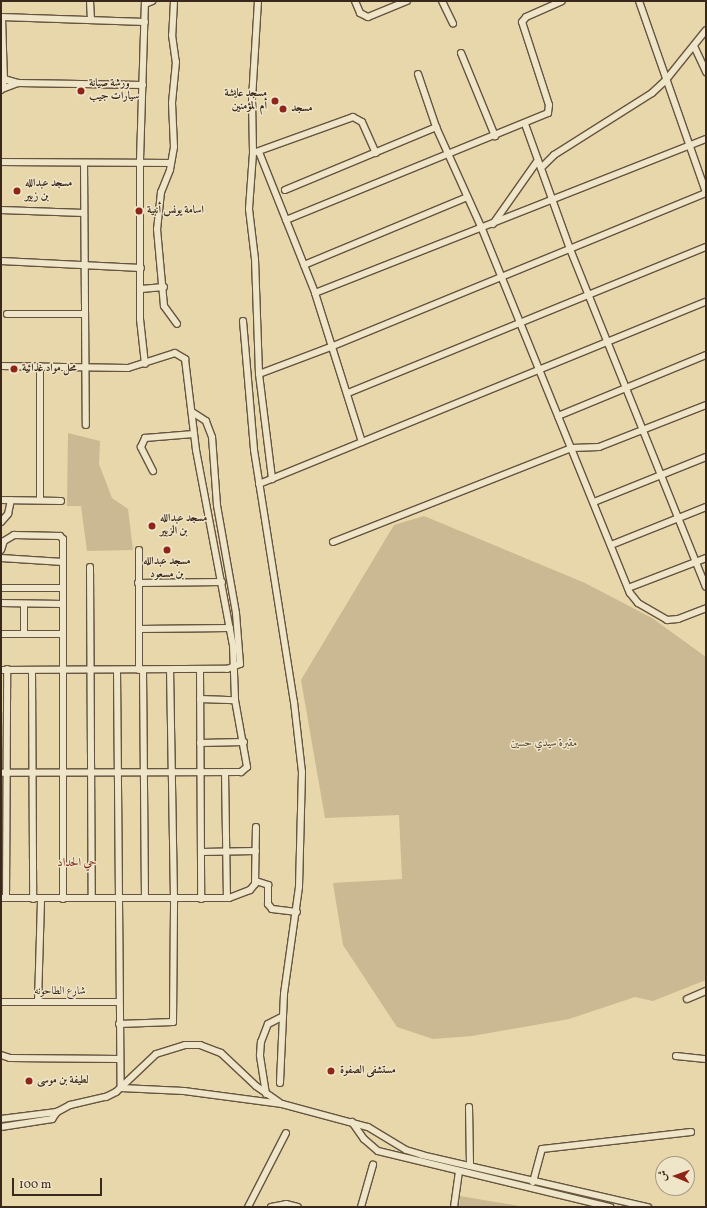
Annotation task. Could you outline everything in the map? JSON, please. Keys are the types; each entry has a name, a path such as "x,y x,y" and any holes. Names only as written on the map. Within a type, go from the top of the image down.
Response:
{"street":[{"path":"90,1 91,20"},
{"path":"145,364 141,330 140,163 145,3 152,1"},
{"path":"174,1 172,35 176,62 172,103 174,148 172,163 161,192 157,219 165,309 177,324"},
{"path":"258,1 252,100 256,152 249,209 255,259 259,374 272,478"},
{"path":"355,1 360,13 368,17 407,1"},
{"path":"442,1 453,24"},
{"path":"286,220 546,115 550,108 522,22 526,17 562,1"},
{"path":"259,374 333,346 706,192 665,81 639,1"},
{"path":"1,90 4,79 2,17 145,22"},
{"path":"541,168 554,155 639,102 665,81 706,30"},
{"path":"694,46 706,72"},
{"path":"461,53 495,136"},
{"path":"418,74 436,127 502,277 628,588 638,603 667,620 678,619 706,608"},
{"path":"4,79 18,83 143,85"},
{"path":"1,90 18,83"},
{"path":"256,152 353,117 364,124 376,154"},
{"path":"525,124 570,249 628,387 706,587"},
{"path":"284,190 376,154 436,127"},
{"path":"315,293 482,229 706,139"},
{"path":"256,152 286,220 315,293 348,393 362,442"},
{"path":"493,224 538,160"},
{"path":"1,162 172,163"},
{"path":"84,163 86,425"},
{"path":"304,265 467,197"},
{"path":"1,210 84,213"},
{"path":"348,393 706,247"},
{"path":"1,261 141,268"},
{"path":"140,289 164,287"},
{"path":"259,484 706,302"},
{"path":"7,314 85,314"},
{"path":"243,321 248,395 259,484 300,750 302,816 297,912 282,1016 280,1083"},
{"path":"1,366 85,366 128,368 145,364 172,353 183,356 186,362 194,434 230,628 235,668 235,700 244,742 246,770 225,772 4,773"},
{"path":"558,416 706,355"},
{"path":"40,366 40,500"},
{"path":"248,395 261,390"},
{"path":"333,542 572,448 599,448 645,431 706,405"},
{"path":"192,412 206,421 213,444 217,504 242,660 235,668 200,670 4,669 4,898 227,898 250,890 256,881 256,828"},
{"path":"153,471 141,447 145,438 194,434"},
{"path":"594,502 706,457"},
{"path":"1,500 61,501"},
{"path":"1,522 8,514 11,500"},
{"path":"611,545 706,507"},
{"path":"1,550 4,541 11,536 61,536 63,562 62,773 64,899"},
{"path":"139,550 138,584 144,772 145,898"},
{"path":"1,558 63,562"},
{"path":"628,588 706,558"},
{"path":"90,567 90,773 92,898"},
{"path":"138,584 222,582"},
{"path":"1,588 63,588"},
{"path":"1,603 62,604"},
{"path":"24,604 24,634"},
{"path":"139,629 230,628"},
{"path":"1,634 63,634"},
{"path":"32,670 33,899"},
{"path":"117,670 120,898 119,1058 121,1088"},
{"path":"119,1024 173,1022 174,898 170,670"},
{"path":"200,670 201,898"},
{"path":"200,699 235,700"},
{"path":"200,744 244,742"},
{"path":"225,772 227,898"},
{"path":"200,852 256,851"},
{"path":"256,881 268,885 268,904 272,909 297,912"},
{"path":"38,1002 41,899"},
{"path":"688,999 706,991"},
{"name":"شارع الطاحونه","path":"1,1002 119,1002"},
{"path":"266,1094 260,1055 261,1042 268,1024 282,1016"},
{"path":"1,1119 57,1112 70,1105 106,1098 121,1088 156,1054 178,1046 194,1044 220,1053 266,1094 282,1104"},
{"path":"1,1055 10,1058 119,1058"},
{"path":"676,1056 706,1059"},
{"path":"121,1088 184,1091 282,1104 352,1122 379,1131 406,1150 533,1182 648,1207"},
{"path":"469,1107 470,1166"},
{"path":"1,1127 52,1119 57,1112"},
{"path":"352,1122 371,1146 406,1160 610,1207"},
{"path":"533,1182 542,1149 692,1132"},
{"path":"248,1207 286,1133"},
{"path":"406,1150 406,1160"},
{"path":"361,1207 373,1165"},
{"path":"454,1207 459,1172"},
{"path":"271,1207 286,1204 298,1207"}],"green space":[{"path":"68,433 100,441 99,464 112,498 128,509 133,550 87,551 81,506 67,506"},
{"name":"مقبرة سيدي حسين","path":"424,516 585,583 652,618 706,657 706,980 653,1001 635,997 569,1019 472,1036 433,1039 397,1027 343,945 333,883 402,879 399,815 325,818 301,680 394,525"},
{"path":"460,1196 525,1207 459,1207"}],"place":[{"name":"ورشة صيانة سيارات جيب","path":"81,91"},
{"name":"مسجد عايشة أم المؤمنين","path":"275,101"},
{"name":"مسجد","path":"283,109"},
{"name":"مسجد عبدالله بن زبير","path":"17,191"},
{"name":"اسامة يونس أنبية","path":"139,211"},
{"name":"محل مواد غذائية","path":"14,369"},
{"name":"مسجد عبدالله بن الزبير","path":"152,526"},
{"name":"مسجد عبدالله بن مسعود","path":"167,550"},
{"name":"مستشفى الصفوة","path":"331,1071"},
{"name":"لطيفة بن موسى","path":"29,1081"}],"district":[{"name":"حي الحداد","path":"77,864"}]}
